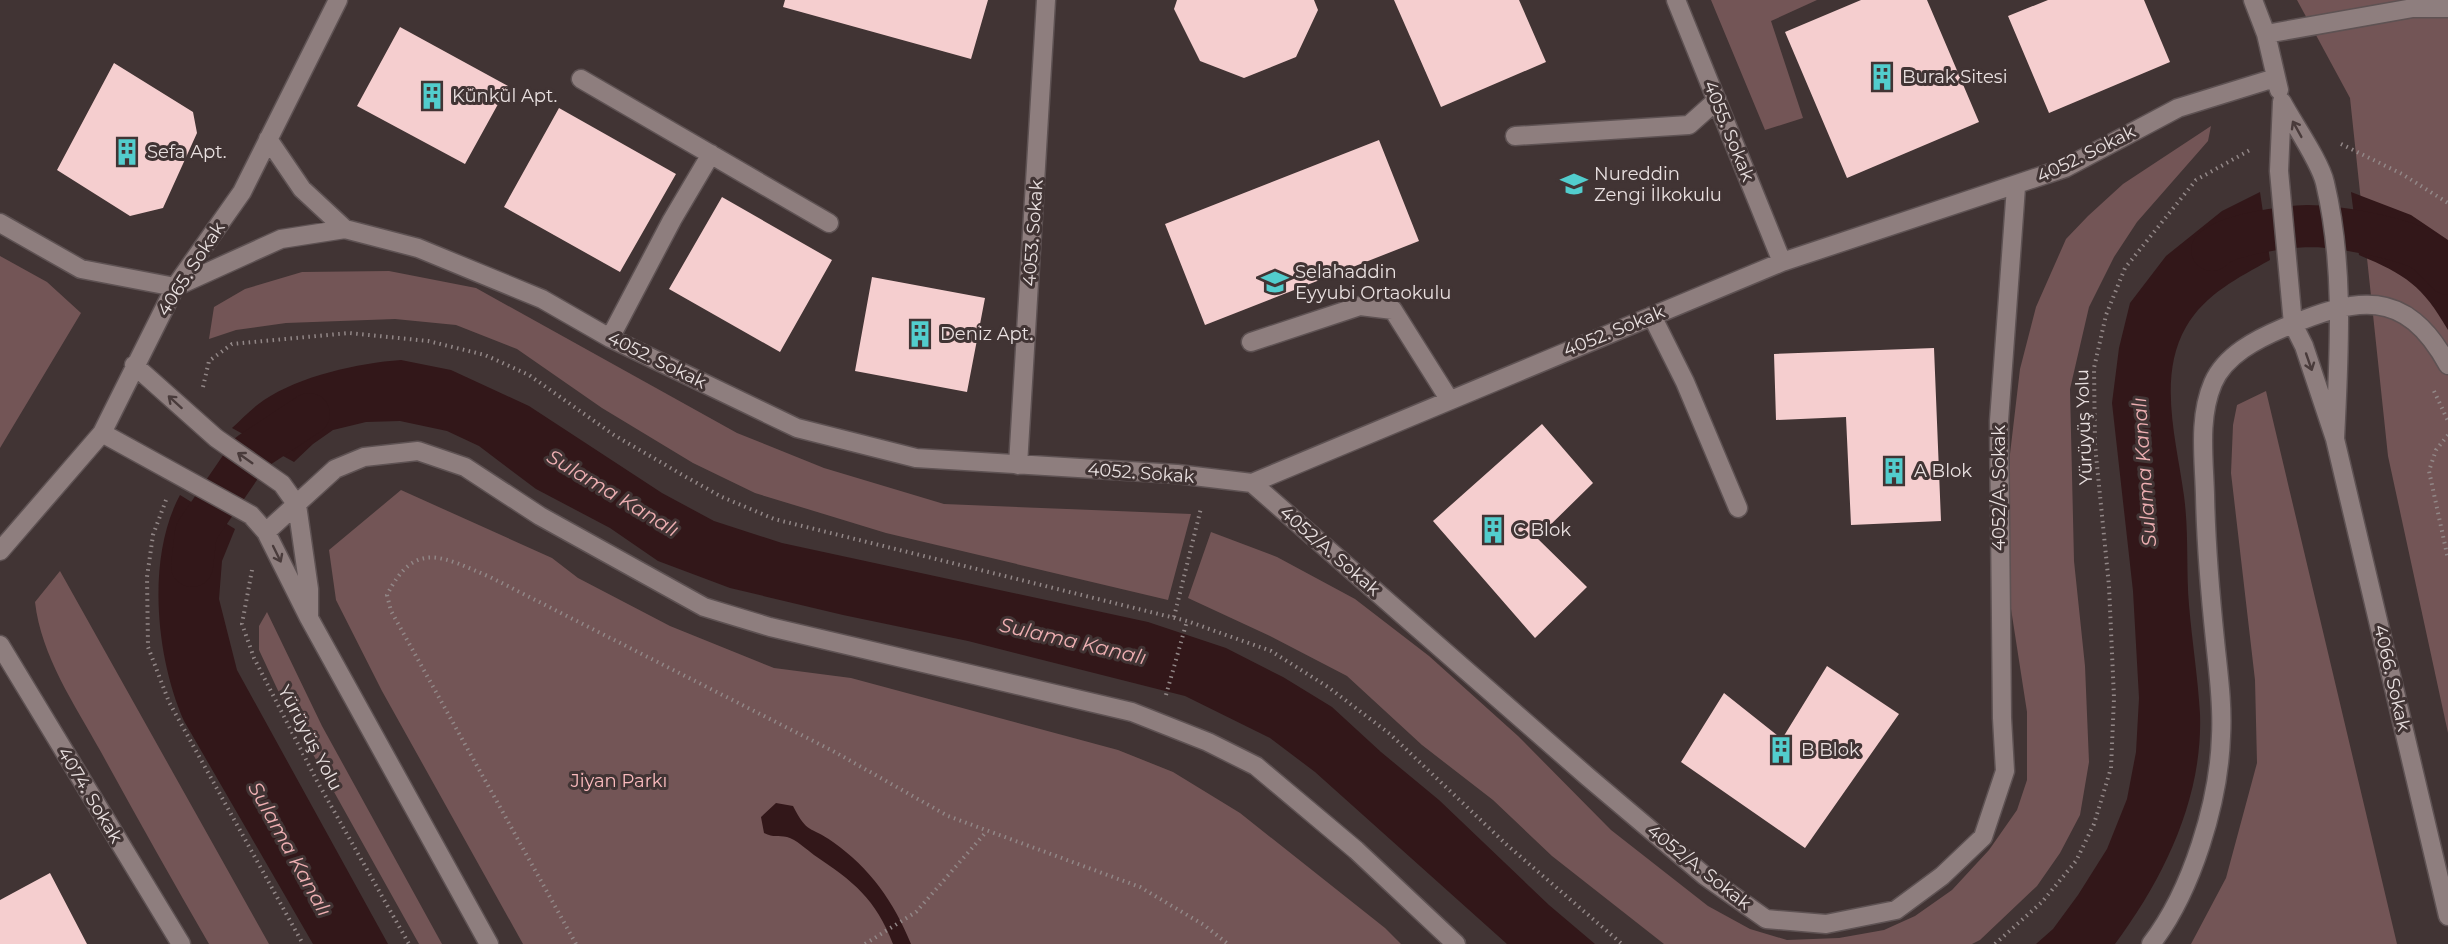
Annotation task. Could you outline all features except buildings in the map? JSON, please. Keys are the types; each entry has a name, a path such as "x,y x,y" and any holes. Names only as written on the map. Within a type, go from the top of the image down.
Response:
{"street":[{"name":"4065. Sokak","path":"0,551 102,433 175,287 242,192 338,0"},
{"name":"4053. Sokak","path":"1018,465 1046,0"},
{"name":"4055. Sokak","path":"1676,0 1782,262"},
{"name":"4066. Sokak","path":"2253,0 2266,34 2289,133 2324,181 2336,263 2339,306 2335,439"},
{"path":"2266,34 2413,8 2448,8"},
{"name":"4052. Sokak","path":"175,287 281,238 345,229 428,252 542,299 610,338 797,428 916,458 1252,483 1782,262 2016,187 2065,168 2178,108 2276,78"},
{"path":"581,79 829,223"},
{"path":"1515,136 1689,125 1717,100"},
{"name":"4066. Sokak","path":"2289,133 2279,171 2293,324 2304,346 2335,439 2448,916"},
{"path":"268,139 302,189 345,229"},
{"path":"610,338 672,220 711,154"},
{"name":"4052/A. Sokak","path":"1252,483 1705,876 1766,920 1826,924 1896,910 1942,876 1983,837 2006,771 2002,718 1998,421 2016,187"},
{"path":"0,223 81,269 175,287"},
{"path":"2151,944 2161,931 2186,881 2207,820 2222,735 2206,552 2204,416 2214,382 2232,358 2261,338 2339,306 2368,303 2400,312 2426,330 2448,365"},
{"path":"1251,342 1360,306 1393,310 1449,399"},
{"path":"1652,316 1685,382 1738,508"},
{"path":"135,365 216,438 282,484 297,505 309,590 309,618"},
{"path":"102,433 250,515 266,532 309,618 489,944"},
{"path":"266,532 335,469 364,458 418,451 465,467 540,516 704,607 770,627 1132,712 1208,742 1256,766 1356,850 1456,944"},
{"name":"4074. Sokak","path":"0,645 181,944"}],"path":[{"path":"2289,133 2340,144 2402,174 2448,202"},
{"name":"Yürüyüş Yolu","path":"1995,944 2042,902 2076,861 2094,824 2111,768 2114,698 2109,586 2095,445 2094,368 2106,315 2125,268 2196,180 2289,133"},
{"path":"2430,383 2448,421"},
{"path":"2448,435 2436,450 2429,471 2448,559"},
{"path":"1173,617 1209,478"},
{"name":"Yürüyüş Yolu","path":"266,532 248,582 242,624 254,658 312,771 409,944"},
{"path":"576,944 391,611 387,595 407,564 426,557 447,559 490,577 833,751 948,816 1140,887 1204,925 1227,944"},
{"path":"1162,706 1187,621"},
{"path":"865,944 873,942 916,912 987,831"}],"green space":[{"path":"1711,0 1817,0 1771,21 1803,118 1765,130"},
{"path":"2297,0 2448,0 2448,733 2388,456 2350,98"},
{"path":"2211,126 2208,141 2137,222 2114,257 2089,307 2070,389 2074,561 2085,666 2089,762 2080,815 2060,853 2037,886 1980,940 1972,944 1664,944 1552,856 1493,800 1422,745 1347,676 1270,636 1188,598 1211,532 1277,557 1355,599 1429,656 1518,736 1611,830 1708,906 1750,929 1787,940 1839,938 1884,930 1915,916 1952,890 1989,850 2017,810 2027,780 2027,712 2009,596 2010,454 2020,369 2036,307 2066,239 2088,216 2123,184"},
{"path":"0,256 47,282 81,313 0,448"},
{"path":"389,271 476,288 737,433 824,468 944,504 1191,514 1168,600 886,533 755,493 693,463 602,408 517,349 456,325 395,319 286,323 236,330 209,339 214,307 245,289 302,272"},
{"path":"2266,391 2397,944 2191,944 2226,878 2257,763 2255,680 2231,473 2233,425 2237,405"},
{"name":"Jiyan Parkı","path":"401,490 552,558 578,578 670,626 774,668 851,678 1118,750 1173,772 1240,813 1385,928 1401,944 523,944 382,691 336,600 329,550"},
{"path":"60,571 269,944 209,944 70,698 44,642 35,602"},
{"path":"267,612 322,726 442,944 419,944 281,697 259,650 259,626"}],"water":[{"path":"2260,192 2270,260 2223,288 2203,305 2186,327 2177,346 2172,367 2172,410 2186,510 2189,605 2200,714 2195,776 2187,806 2164,864 2133,919 2115,944 2036,944 2053,929 2107,849 2127,799 2136,752 2139,698 2133,591 2112,403 2119,348 2130,303 2166,256 2222,211"},
{"path":"2351,192 2411,215 2448,240 2448,330 2430,302 2411,283 2389,269 2359,255"},
{"path":"401,360 451,370 529,406 662,493 714,521 782,543 1148,622 1226,648 1283,677 1332,707 1381,752 1439,800 1549,905 1595,944 1507,944 1315,772 1270,738 1185,696 968,641 730,588 658,561 610,528 536,489 479,446 447,431 400,421 366,422 333,430 313,444 294,462 232,428 264,400 295,384 330,372"},
{"path":"180,495 235,529 222,561 219,599 237,670 388,944 313,944 184,721 174,696 167,668 161,638 159,608 162,548 169,520"},
{"path":"776,803 793,806 806,826 833,842 858,863 889,900 911,944 893,944 879,914 871,903 841,874 794,840 764,833 761,817"}],"waterway":[{"name":"Sulama Kanalı","path":"2212,250 2220,244 2257,232 2308,226 2333,228 2378,236 2417,247 2429,255 2448,274"},
{"name":"Sulama Kanalı","path":"192,566 196,532 250,453 309,414"}],"place":[{"name":"Burak Sitesi","path":"1882,77"},
{"name":"Künkül Apt.","path":"432,96"},
{"name":"Sefa Apt.","path":"127,152"},
{"name":"Nureddin Zengi İlkokulu","path":"1574,184"},
{"name":"Selahaddin Eyyubi Ortaokulu","path":"1275,282"},
{"name":"Deniz Apt.","path":"920,334"},
{"name":"A Blok","path":"1894,471"},
{"name":"C Blok","path":"1493,530"},
{"name":"B Blok","path":"1781,750"}]}
